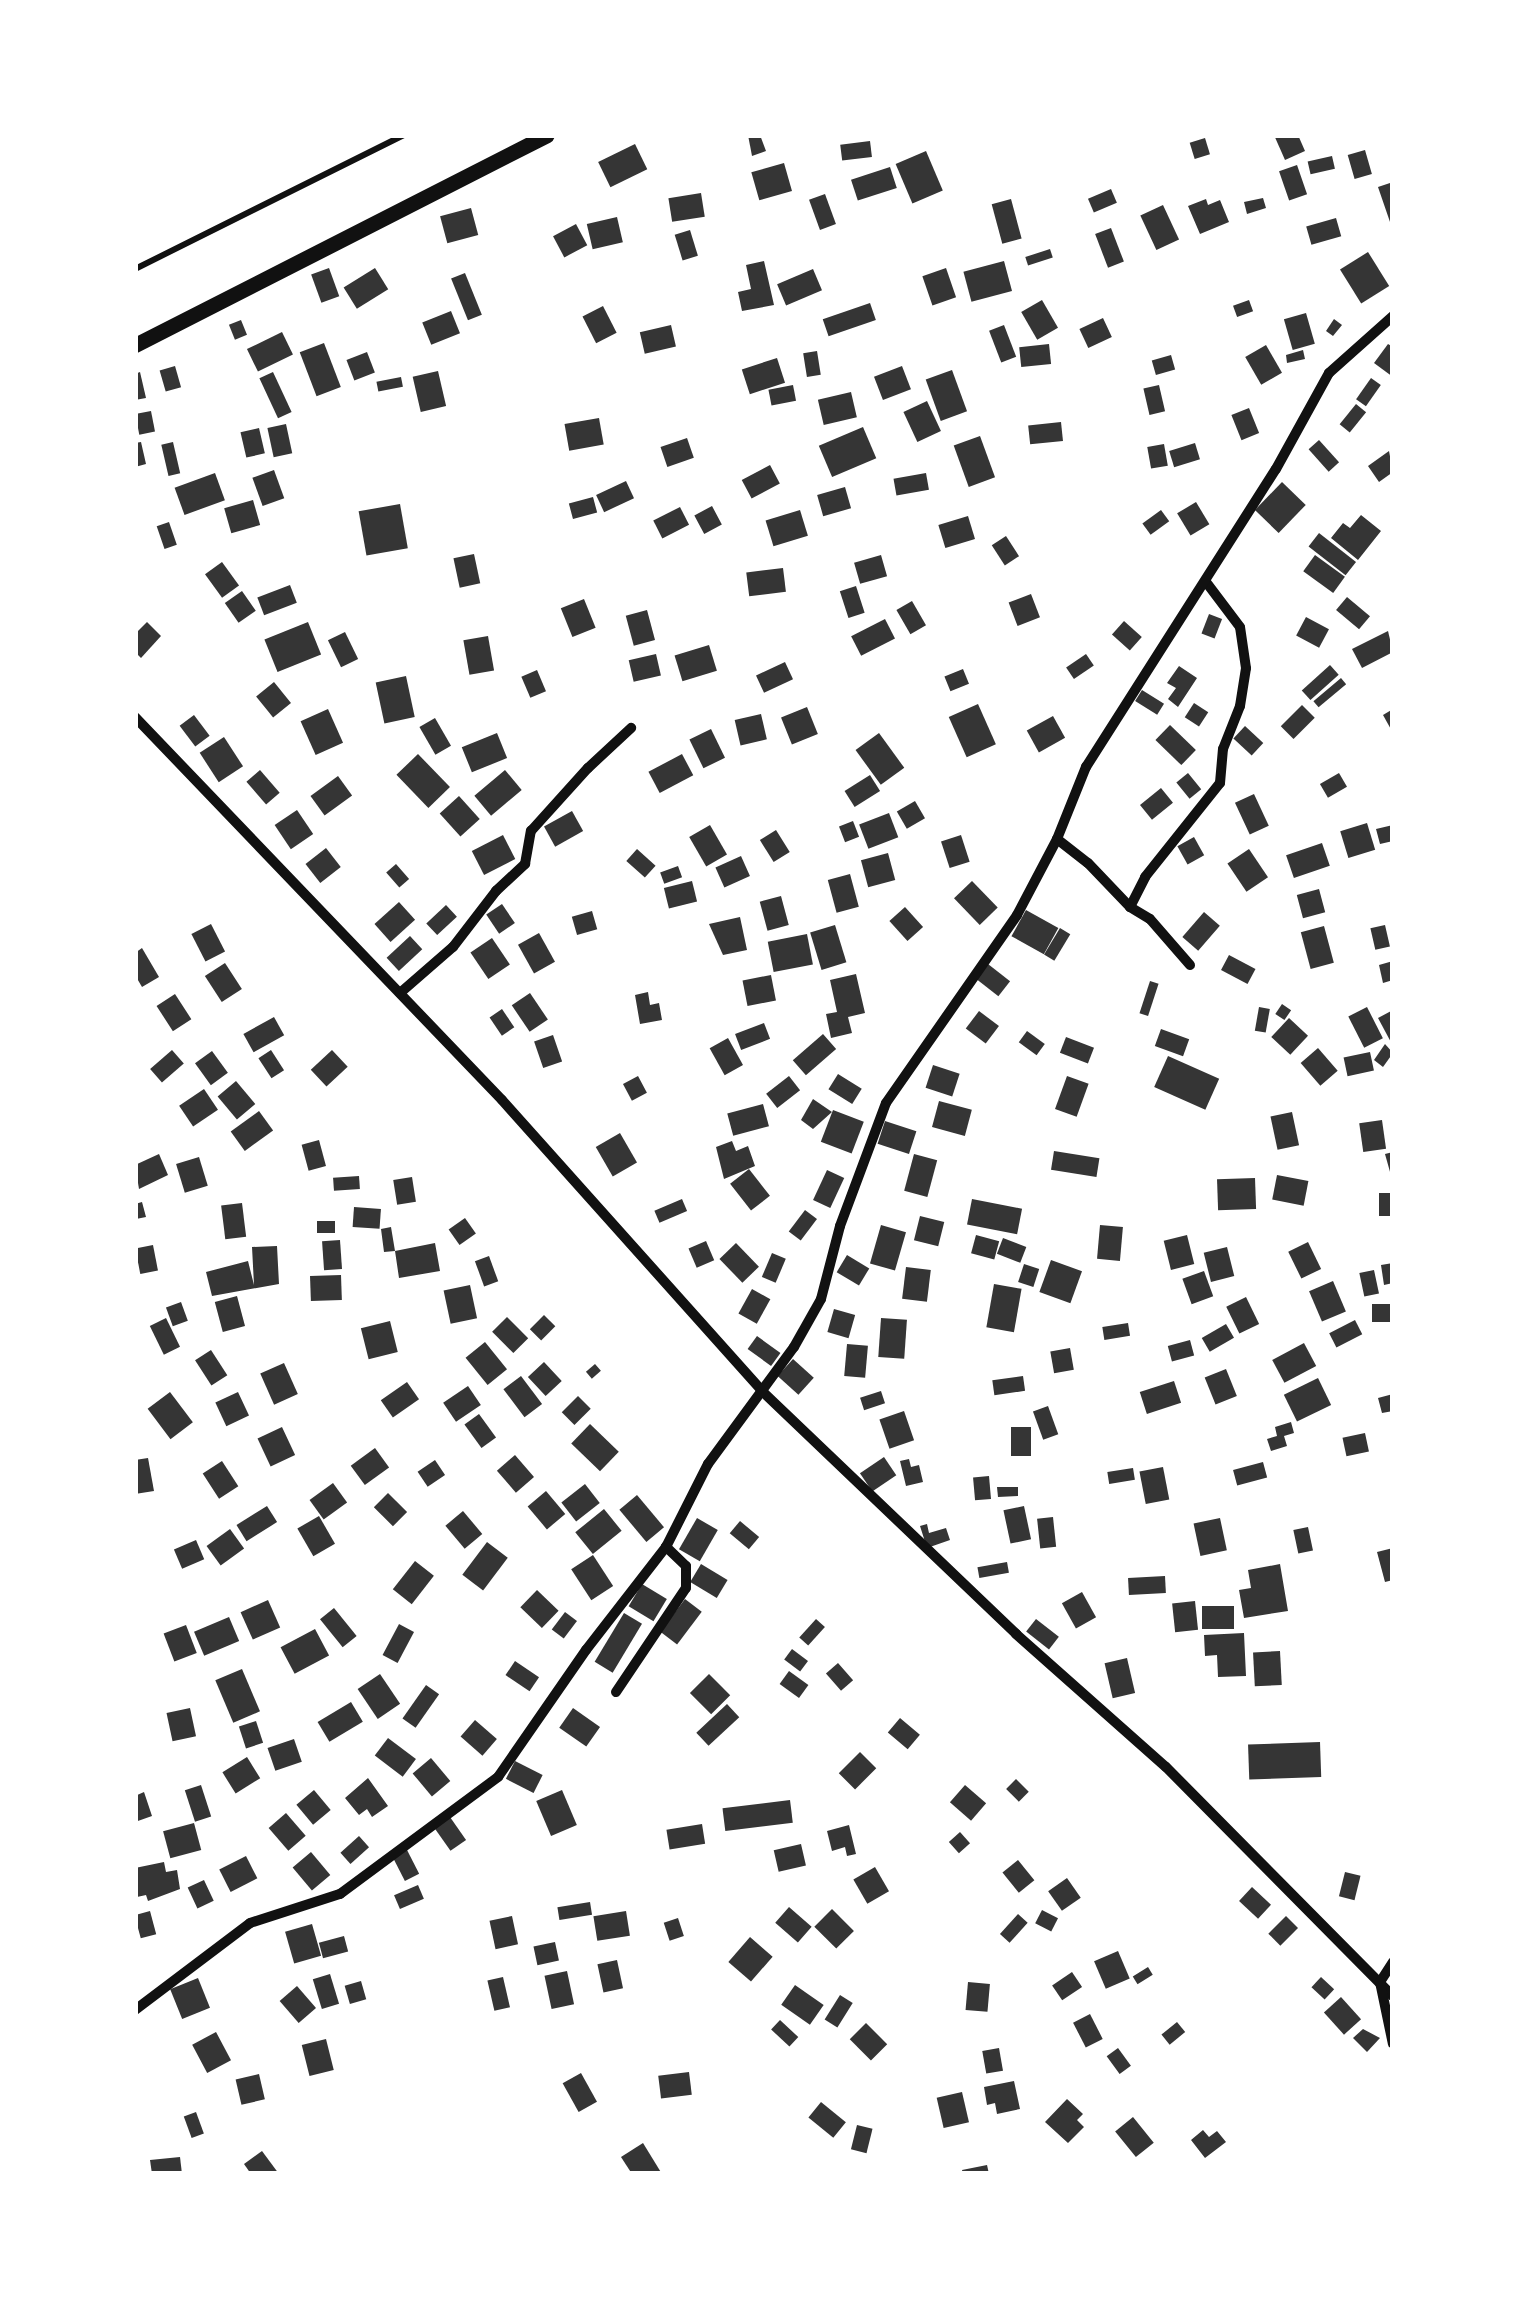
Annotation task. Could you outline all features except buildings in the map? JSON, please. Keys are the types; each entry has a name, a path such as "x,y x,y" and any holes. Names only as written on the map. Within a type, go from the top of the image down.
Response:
{"street":[{"path":"135,345 546,135"},
{"path":"135,2010 250,1924 340,1894 490,1785 666,1547 708,1464 762,1391 821,1299 840,1226 886,1103 1017,915 1057,839 1086,767 1206,582 1329,373 1393,316"},
{"path":"1130,908 1146,876 1220,783 1223,749 1240,706 1246,668 1240,627 1206,582"},
{"path":"135,717 400,993 762,1391 1016,1634 1166,1767 1393,1996"},
{"path":"400,993 453,947 496,891 525,864 532,831 588,768 631,728"},
{"path":"1057,839 1088,862 1130,908 1150,919 1190,965"},
{"path":"616,1692 686,1588 686,1566 666,1547"},
{"path":"1393,1962 1380,1982 1393,2044"}],"lane":[{"path":"135,269 404,135"}]}
